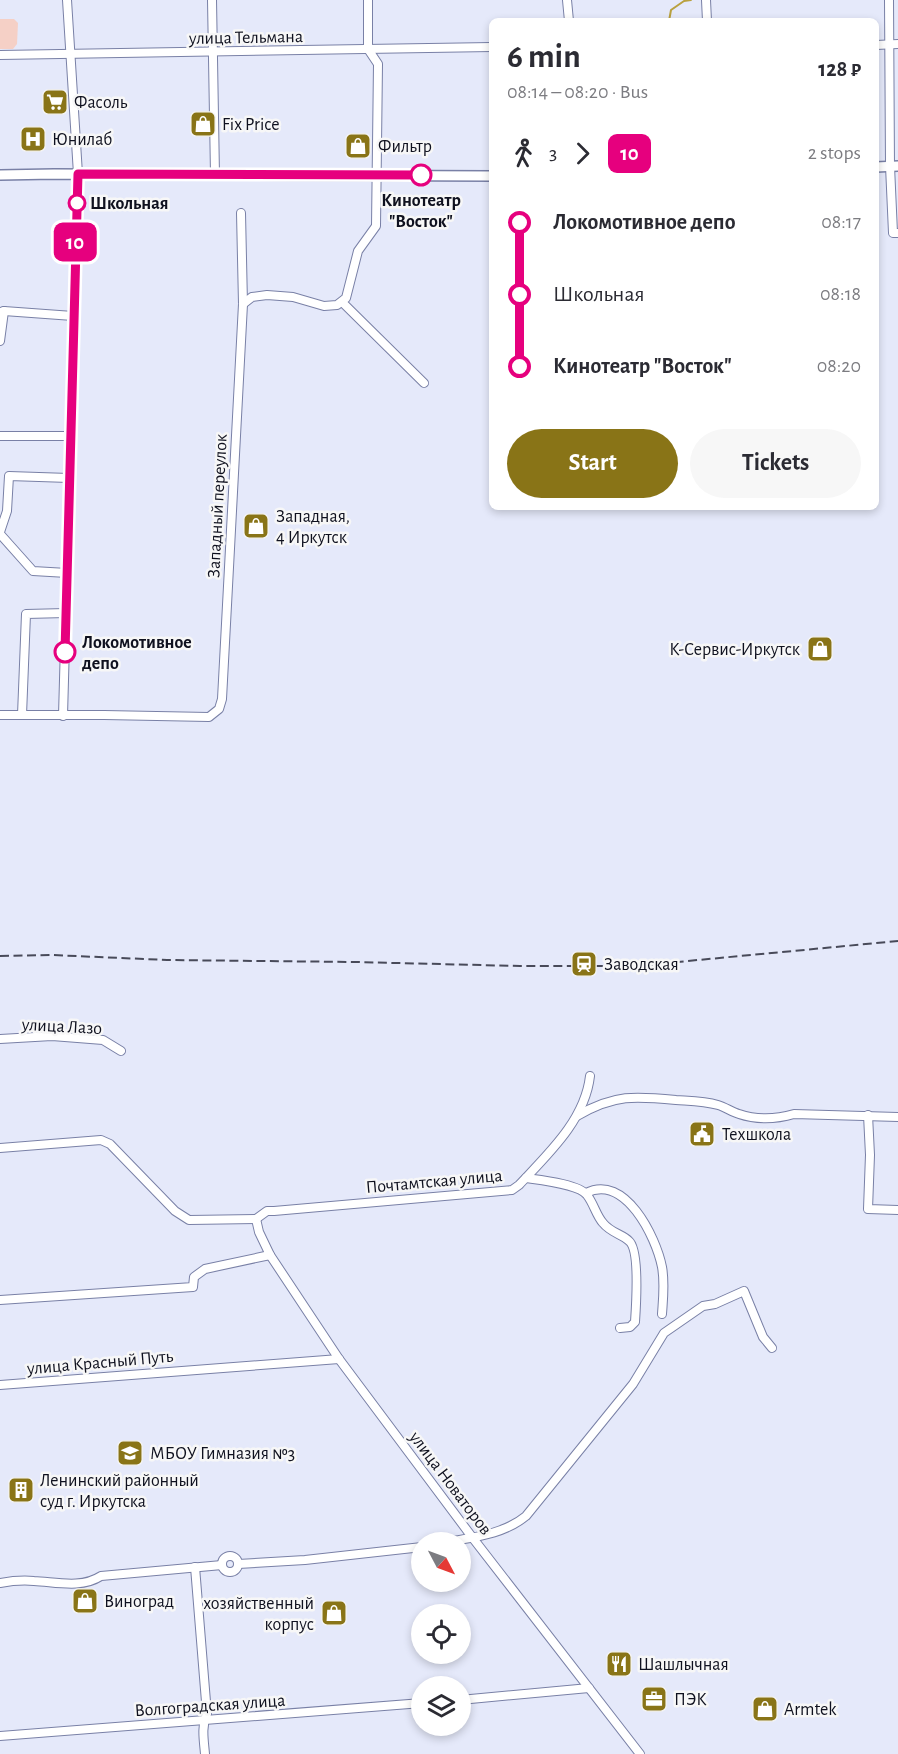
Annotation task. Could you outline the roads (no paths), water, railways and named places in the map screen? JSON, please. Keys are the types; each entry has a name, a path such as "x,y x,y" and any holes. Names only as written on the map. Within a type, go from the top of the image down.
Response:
{"main road":[{"path":"879,167 894,166"},
{"path":"0,175 489,176"}],"street":[{"path":"0,715 63,716 78,174 67,0"},
{"path":"212,0 214,175"},
{"path":"243,304 252,297 267,295 293,297 324,306 338,305 346,298 351,285 358,251 376,226 378,64 368,49 368,0"},
{"path":"567,0 568,18"},
{"path":"889,0 894,44 893,233 898,233"},
{"path":"706,1 707,18"},
{"path":"879,45 894,44"},
{"name":"улица Тельмана","path":"0,55 489,47"},
{"name":"Западный переулок","path":"63,716 209,717 219,709 222,699 243,304 241,213"},
{"path":"342,302 424,383"},
{"path":"0,341 2,312 73,316"},
{"path":"0,436 70,436"},
{"path":"67,573 33,571 0,533 7,510 9,476 69,478"},
{"path":"22,715 26,614 66,613"},
{"name":"улица Лазо","path":"0,1039 52,1036 103,1040 121,1051"},
{"name":"Почтамтская улица","path":"0,1148 105,1141 175,1211 189,1220 256,1219 267,1211 512,1190 526,1178 576,1117 588,1090 590,1076"},
{"path":"576,1117 594,1106 629,1097 706,1102 746,1116 770,1118 781,1118 794,1114 898,1117"},
{"path":"868,1115 870,1155 868,1209 898,1210"},
{"path":"526,1178 580,1189 586,1193 601,1222 611,1231 628,1239 635,1250 635,1322 630,1327 620,1328"},
{"path":"586,1193 597,1188 611,1190 632,1206 643,1220 663,1270 662,1314"},
{"name":"улица Новаторов","path":"256,1219 259,1232 270,1255 339,1359 472,1537 640,1754"},
{"path":"0,1300 193,1287 194,1277 205,1269 270,1255"},
{"path":"472,1537 501,1531 526,1516 633,1384 664,1334 703,1306 715,1304 744,1291 763,1337 772,1347"},
{"name":"улица Красный Путь","path":"0,1385 339,1359"},
{"path":"0,1583 24,1580 70,1584 94,1580 101,1576 222,1564 225,1570 231,1572 238,1564 305,1560 411,1548"},
{"path":"195,1567 207,1714 204,1720 205,1754"},
{"path":"471,1699 589,1688"},
{"name":"Волгоградская улица","path":"0,1736 411,1704"}],"waterway":[{"path":"670,18 671,10 684,1 691,0"}],"railway":[{"path":"0,956 52,955 167,960 635,966 898,941"}],"place":[{"name":"Фасоль","path":"55,102"},
{"name":"Fix Price","path":"203,124"},
{"name":"Юнилаб","path":"33,139"},
{"name":"Фильтр","path":"358,146"},
{"name":"Кинотеатр \"Восток\"","path":"421,175"},
{"name":"Школьная","path":"77,203"},
{"name":"Западная, 4 Иркутск","path":"256,526"},
{"name":"К-Сервис-Иркутск","path":"820,649"},
{"name":"Локомотивное депо","path":"65,652"},
{"name":"Заводская","path":"584,964"},
{"name":"Техшкола","path":"702,1134"},
{"name":"МБОУ Гимназия №3","path":"130,1453"},
{"name":"Ленинский районный суд г. Иркутска","path":"21,1490"},
{"name":"Виноград","path":"85,1601"},
{"name":"хозяйственный корпус","path":"334,1613"},
{"name":"Шашлычная","path":"619,1664"},
{"name":"ПЭК","path":"654,1699"},
{"name":"Armtek","path":"765,1709"}]}
